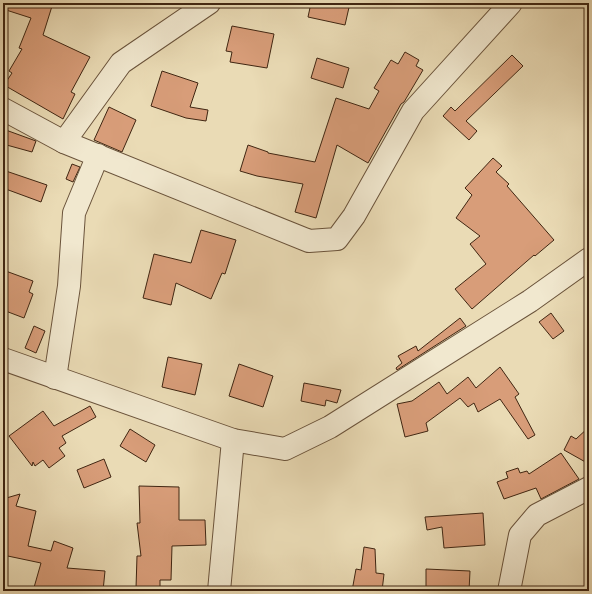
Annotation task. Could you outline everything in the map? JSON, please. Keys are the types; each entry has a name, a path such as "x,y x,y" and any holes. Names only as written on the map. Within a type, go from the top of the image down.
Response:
{"street":[{"path":"64,142 121,63 210,3"},
{"path":"3,109 64,142 309,241 337,240 354,216 413,111 512,3"},
{"path":"55,378 69,286 74,212 98,156"},
{"path":"3,359 233,440 285,449 330,427 530,301 589,259"},
{"path":"219,591 233,440"},
{"path":"509,591 520,535 537,515 589,488"}],"building":[{"path":"3,3 53,3 43,35 90,57 71,92 75,94 63,119 4,85 12,73 9,71 22,49 19,48 31,18 3,9"},
{"path":"311,3 350,3 345,25 308,17"},
{"path":"232,26 274,34 267,68 230,62 232,52 226,51"},
{"path":"405,52 419,60 416,66 423,70 404,102 401,104 368,163 337,145 316,218 295,212 303,184 257,176 240,171 248,145 268,153 315,162 336,98 369,109 379,91 374,88 391,60 398,64"},
{"path":"512,55 523,66 466,121 477,131 469,140 443,116 451,107 455,111"},
{"path":"317,58 349,68 343,88 311,78"},
{"path":"162,71 198,83 190,107 208,110 206,121 186,118 151,106"},
{"path":"109,107 136,120 122,152 94,140"},
{"path":"3,129 36,141 32,152 3,144"},
{"path":"493,158 502,166 496,172 509,184 507,186 554,240 535,256 534,255 472,309 455,289 486,264 470,244 480,236 456,218 472,195 465,188"},
{"path":"72,164 80,167 73,182 66,179"},
{"path":"3,170 47,185 41,202 3,188"},
{"path":"201,230 236,240 225,274 222,273 211,299 176,283 171,305 143,298 154,254 191,263"},
{"path":"3,270 33,281 29,292 33,294 24,318 3,310"},
{"path":"551,313 564,331 553,339 539,322"},
{"path":"460,318 466,326 397,370 396,368 402,363 398,356 416,346 418,351"},
{"path":"34,326 45,331 36,353 25,348"},
{"path":"168,357 202,364 195,395 162,387"},
{"path":"239,364 273,376 263,407 229,396"},
{"path":"500,367 519,394 515,397 535,435 528,439 500,399 478,412 474,403 468,407 460,398 426,423 428,431 405,437 397,404 412,401 439,382 447,394 468,377 476,388"},
{"path":"304,383 341,390 337,403 326,400 325,406 301,401"},
{"path":"90,406 96,417 62,436 66,443 59,448 65,456 49,468 43,460 35,466 33,462 32,466 9,436 43,411 54,426"},
{"path":"589,427 589,464 564,450 571,436 576,439"},
{"path":"130,429 155,445 146,462 120,446"},
{"path":"561,453 579,479 541,499 536,488 504,499 497,482 508,478 506,472 518,468 520,473 527,471 529,474"},
{"path":"104,459 111,477 84,488 77,470"},
{"path":"139,486 179,487 179,520 205,520 206,545 172,546 171,580 160,580 160,589 136,588 137,556 141,556 137,523 140,523"},
{"path":"20,494 16,506 36,511 28,546 51,551 54,541 73,548 67,568 105,571 103,591 33,591 41,563 3,555 5,533 3,537 3,499"},
{"path":"483,513 485,545 444,548 442,527 427,530 425,517"},
{"path":"364,547 375,549 376,573 384,574 382,591 352,591 356,569 361,570"},
{"path":"426,569 470,571 469,591 426,591"}]}
